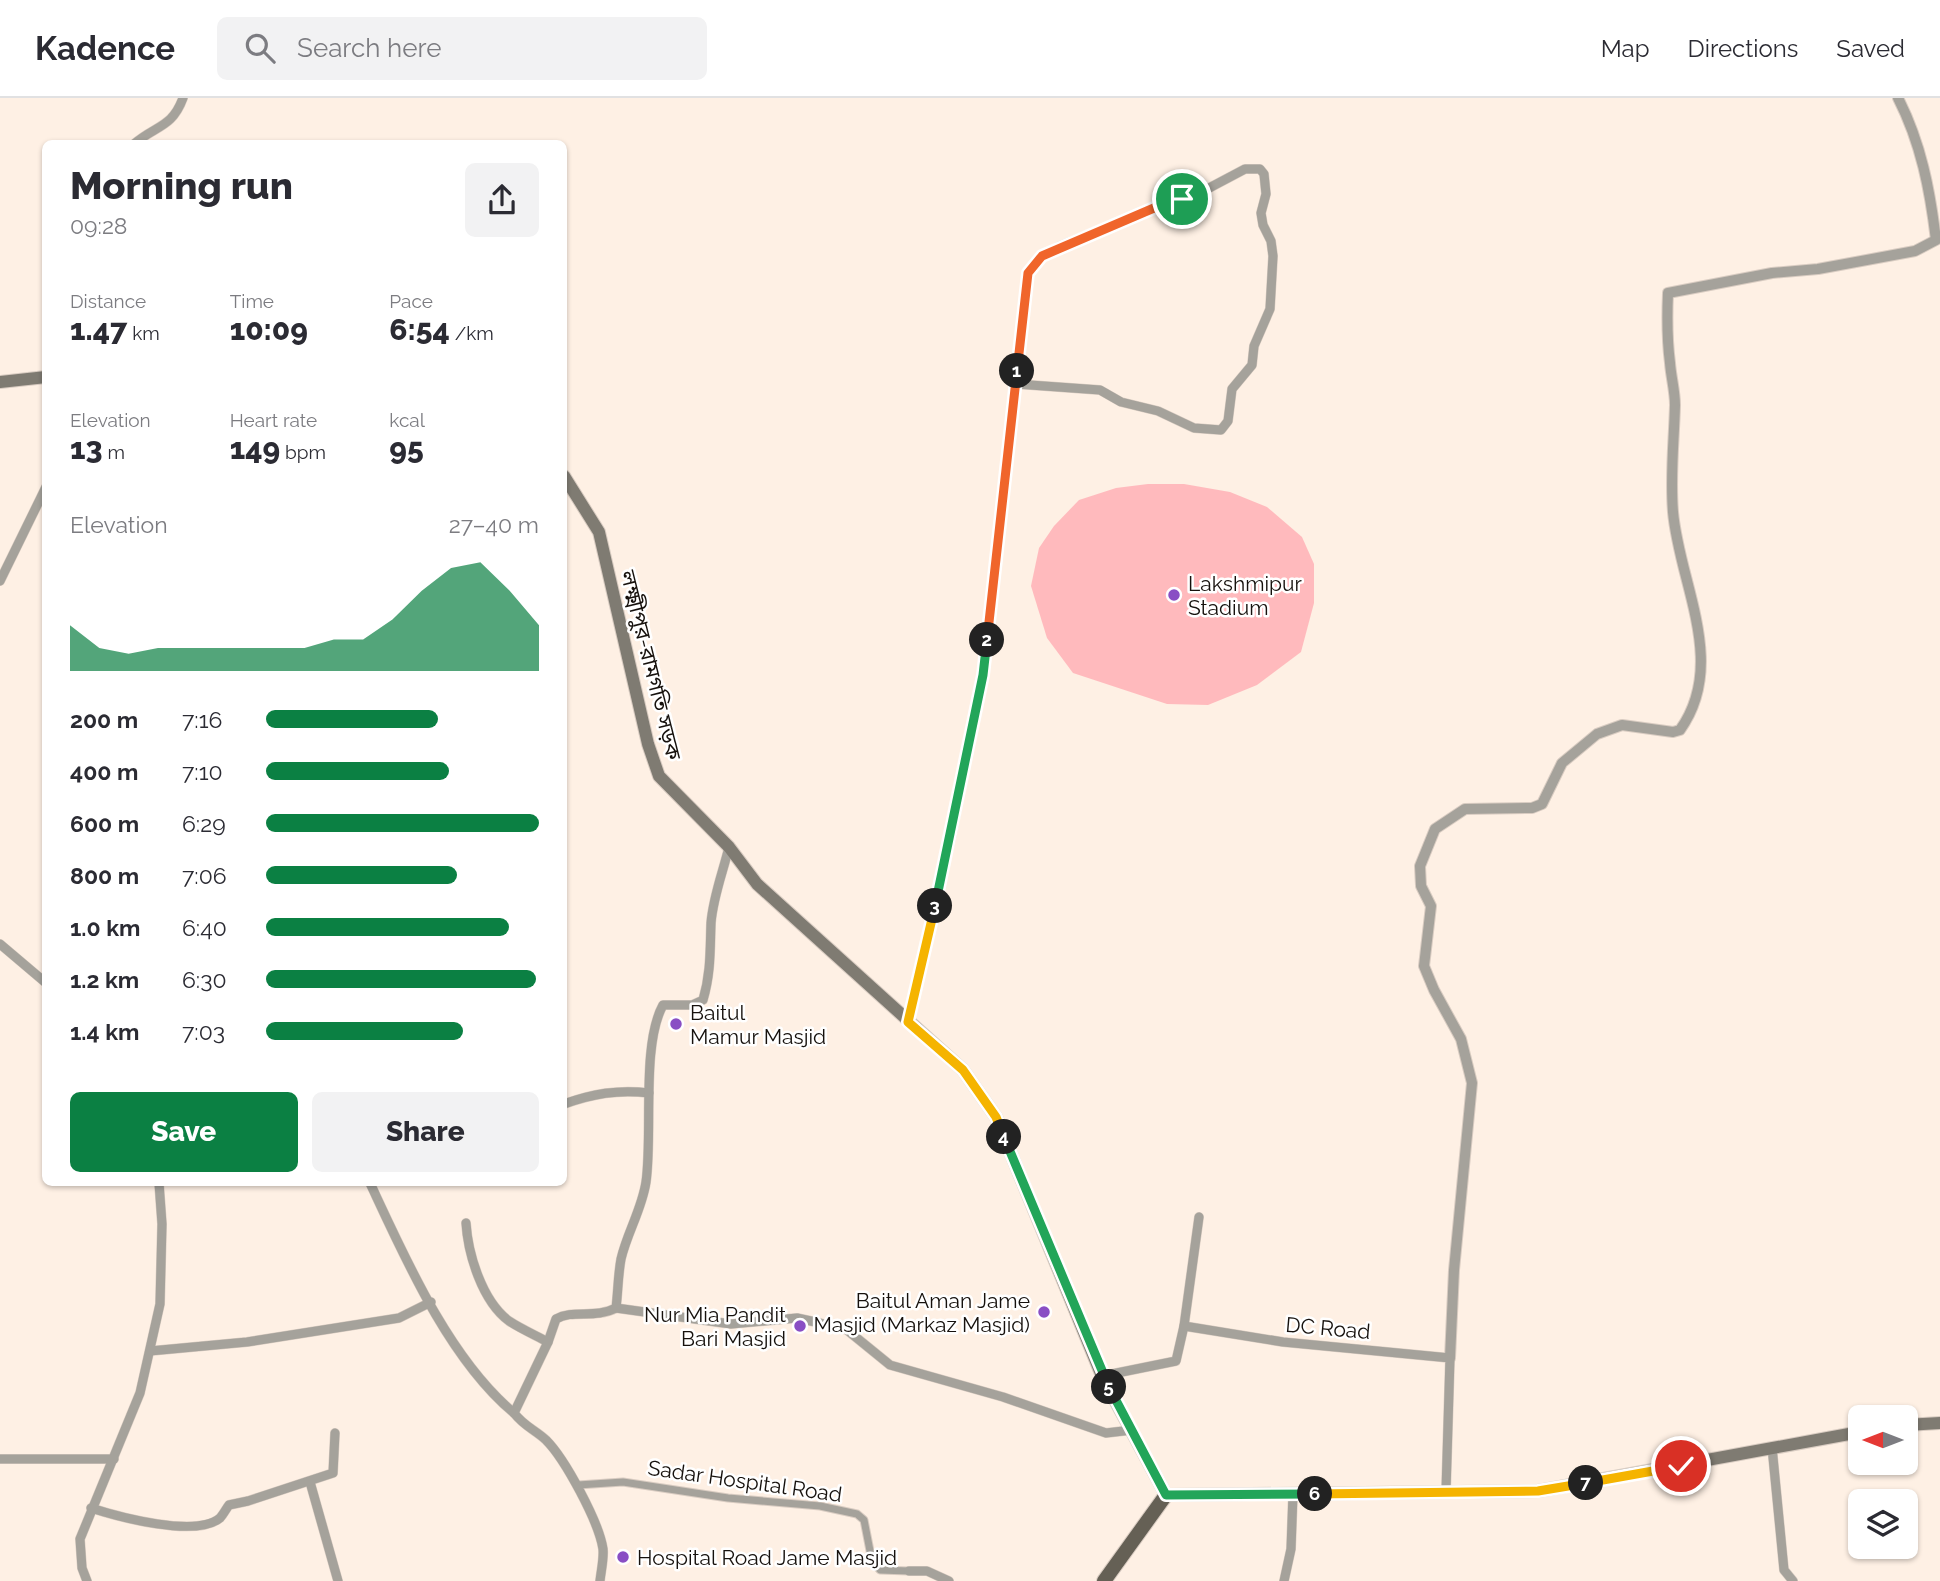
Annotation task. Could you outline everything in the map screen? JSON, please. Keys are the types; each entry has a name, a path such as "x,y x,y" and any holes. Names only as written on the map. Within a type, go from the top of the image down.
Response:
{"main road":[{"path":"0,382 42,377"},
{"name":"লক্ষ্মীপুর-রামগতি সড়ক","path":"567,481 599,532 645,733 659,776 729,847 757,884 963,1070 996,1117 1102,1376 1166,1495"},
{"path":"1918,1424 1940,1423"},
{"path":"1104,1581 1166,1495 1538,1491 1848,1434"}],"street":[{"path":"138,140 166,125 176,116 183,98"},
{"path":"1446,1491 1454,1270 1472,1083 1461,1039 1424,966 1431,906 1421,886 1420,866 1436,829 1465,809 1532,808 1542,804 1562,763 1597,734 1622,725 1672,732 1680,730 1685,723 1696,693 1701,644 1673,513 1671,441 1675,406 1669,361 1668,293 1772,273 1818,269 1915,251 1936,240 1922,157 1910,121 1898,98"},
{"path":"908,1022 951,838 983,675 1028,273 1042,256 1058,247 1168,202 1195,196 1245,169 1253,167 1264,174 1266,194 1261,213 1263,225 1271,241 1273,256 1270,309 1254,346 1252,365 1232,389 1228,421 1221,430 1194,428 1158,411 1121,402 1100,390 1016,384"},
{"path":"0,581 42,494"},
{"path":"616,1308 621,1259 645,1186 650,1151 649,1093 655,1019 663,1005 692,1005 703,1000 710,977 711,922 729,847"},
{"path":"0,944 42,980"},
{"path":"567,1103 581,1096 600,1093 649,1093"},
{"path":"87,1581 82,1568 80,1539 140,1394 160,1304 162,1224 159,1186"},
{"path":"371,1186 415,1278 468,1364 525,1427 544,1438 578,1485 603,1550 600,1581"},
{"path":"1102,1376 1176,1361 1184,1326 1199,1217"},
{"path":"466,1223 467,1245 492,1302 508,1320 548,1342"},
{"path":"150,1351 247,1342 399,1318 430,1303"},
{"path":"514,1413 556,1319 565,1314 586,1316 616,1308 731,1324 797,1318 820,1322 847,1330 890,1365 1003,1397 1106,1433 1132,1430"},
{"name":"DC Road","path":"1184,1326 1283,1342 1450,1358"},
{"path":"92,1508 133,1521 175,1525 206,1524 220,1518 229,1505 333,1473 335,1433"},
{"path":"1772,1447 1784,1570 1793,1581"},
{"path":"0,1459 114,1459"},
{"path":"310,1482 338,1581"},
{"name":"Sadar Hospital Road","path":"578,1485 623,1482 729,1498 820,1506 857,1514 864,1520 872,1561 880,1570 927,1571 949,1581"},
{"path":"1284,1581 1291,1549 1293,1494"}],"shaded area":[{"name":"Lakshmipur Stadium","path":"1148,484 1184,484 1230,492 1267,507 1302,537 1314,564 1314,603 1301,652 1257,685 1208,705 1167,704 1073,673 1047,638 1031,586 1039,548 1054,526 1079,500 1116,488"}],"place":[{"name":"Lakshmipur Stadium","path":"1174,595"},
{"name":"Baitul Mamur Masjid","path":"676,1024"},
{"name":"Baitul Aman Jame Masjid (Markaz Masjid)","path":"1044,1312"},
{"name":"Nur Mia Pandit Bari Masjid","path":"800,1326"},
{"name":"Hospital Road Jame Masjid","path":"623,1557"}],"route":[{"path":"1182,199 1168,202 1058,247 1042,256 1028,273 983,675 951,838 908,1022 963,1070 996,1117 1102,1376 1166,1495 1183,1497 1538,1491 1681,1466"}]}
